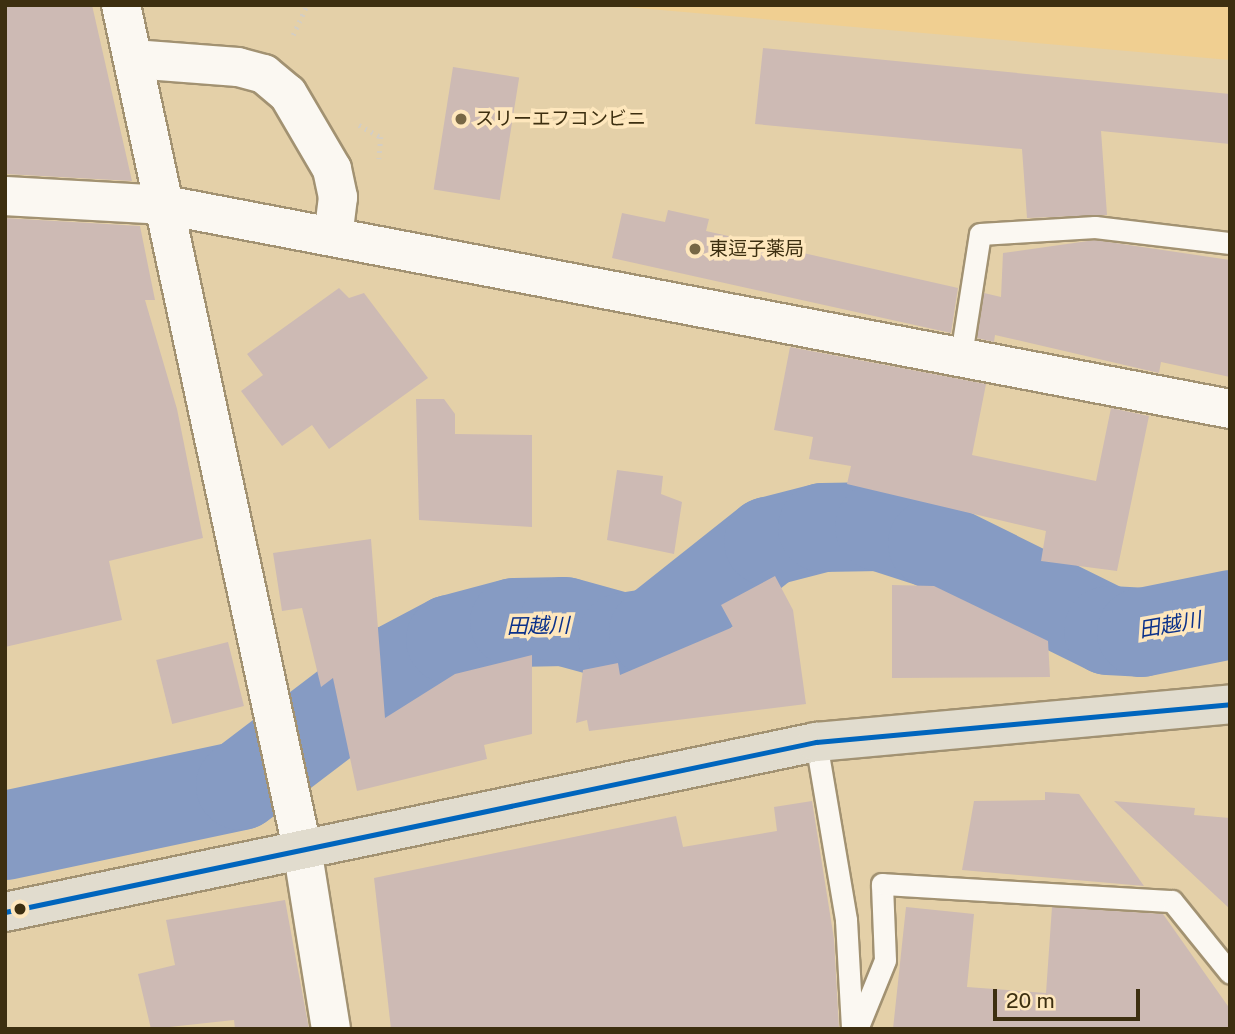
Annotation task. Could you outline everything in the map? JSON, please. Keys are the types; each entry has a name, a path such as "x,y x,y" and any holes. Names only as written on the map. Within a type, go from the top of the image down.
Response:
{"main road":[{"path":"5,912 816,742 1228,709"}],"street":[{"path":"121,5 302,848 331,1029"},
{"path":"134,59 238,67 264,74 288,94 332,169 338,197 333,236"},
{"path":"5,196 165,205 961,355 1230,409"}],"lane":[{"path":"961,355 980,234 1095,227 1230,243"},
{"path":"816,742 846,920 854,1029"},
{"path":"854,1029 885,960 882,884 1172,901 1230,974"}],"path":[{"path":"293,35 306,7"}],"shaded area":[{"path":"604,5 1230,5 1230,60"}],"building":[{"path":"5,5 92,5 132,181 5,174"},
{"path":"763,48 1230,94 1230,144 1101,131 1107,215 1027,218 1022,149 755,124"},
{"path":"453,67 519,77 500,200 434,189"},
{"path":"668,210 709,219 706,231 958,288 951,333 612,258 622,213 665,222"},
{"path":"5,218 140,226 155,300 145,300 177,409 203,538 109,561 122,620 5,647"},
{"path":"1095,240 1230,260 1230,377 1161,362 1159,373 995,335 994,342 977,338 984,293 1001,297 1003,253"},
{"path":"339,288 349,298 364,293 428,378 329,449 312,425 282,446 241,391 263,375 247,354"},
{"path":"790,347 986,384 972,455 1096,481 1111,408 1149,416 1117,571 1041,561 1046,531 847,484 851,466 809,459 813,437 774,430"},
{"path":"416,399 444,399 455,414 455,434 532,435 532,527 419,520"},
{"path":"617,470 663,476 661,494 682,502 674,554 607,540"},
{"path":"371,539 385,718 455,674 532,655 532,734 484,745 487,759 357,791 333,678 321,687 302,608 282,611 273,553"},
{"path":"775,576 793,610 806,704 589,731 587,720 576,723 583,670 618,663 620,675 733,627 721,605"},
{"path":"892,585 934,586 1048,641 1050,677 892,678"},
{"path":"228,642 244,706 172,724 156,660"},
{"path":"1045,792 1079,794 1144,886 962,870 974,801 1045,800"},
{"path":"812,801 834,939 839,1029 391,1029 374,878 676,816 683,847 777,831 774,807"},
{"path":"1114,801 1195,808 1194,815 1230,818 1230,909"},
{"path":"285,900 309,1029 235,1029 234,1020 151,1029 138,974 175,965 166,920"},
{"path":"906,907 974,914 967,987 1046,993 1052,907 1163,914 1230,1009 1230,1029 893,1029"}],"waterway":[{"name":"田越川","path":"5,835 240,785 393,669 450,639 514,622 564,621 622,637 653,632 768,541 822,527 879,526 932,543 1108,630 1141,632 1230,614"}],"transit line":[{"path":"5,912 816,742 1230,704"}],"place":[{"name":"スリーエフコンビニ","path":"461,119"},
{"name":"東逗子薬局","path":"695,249"}]}
